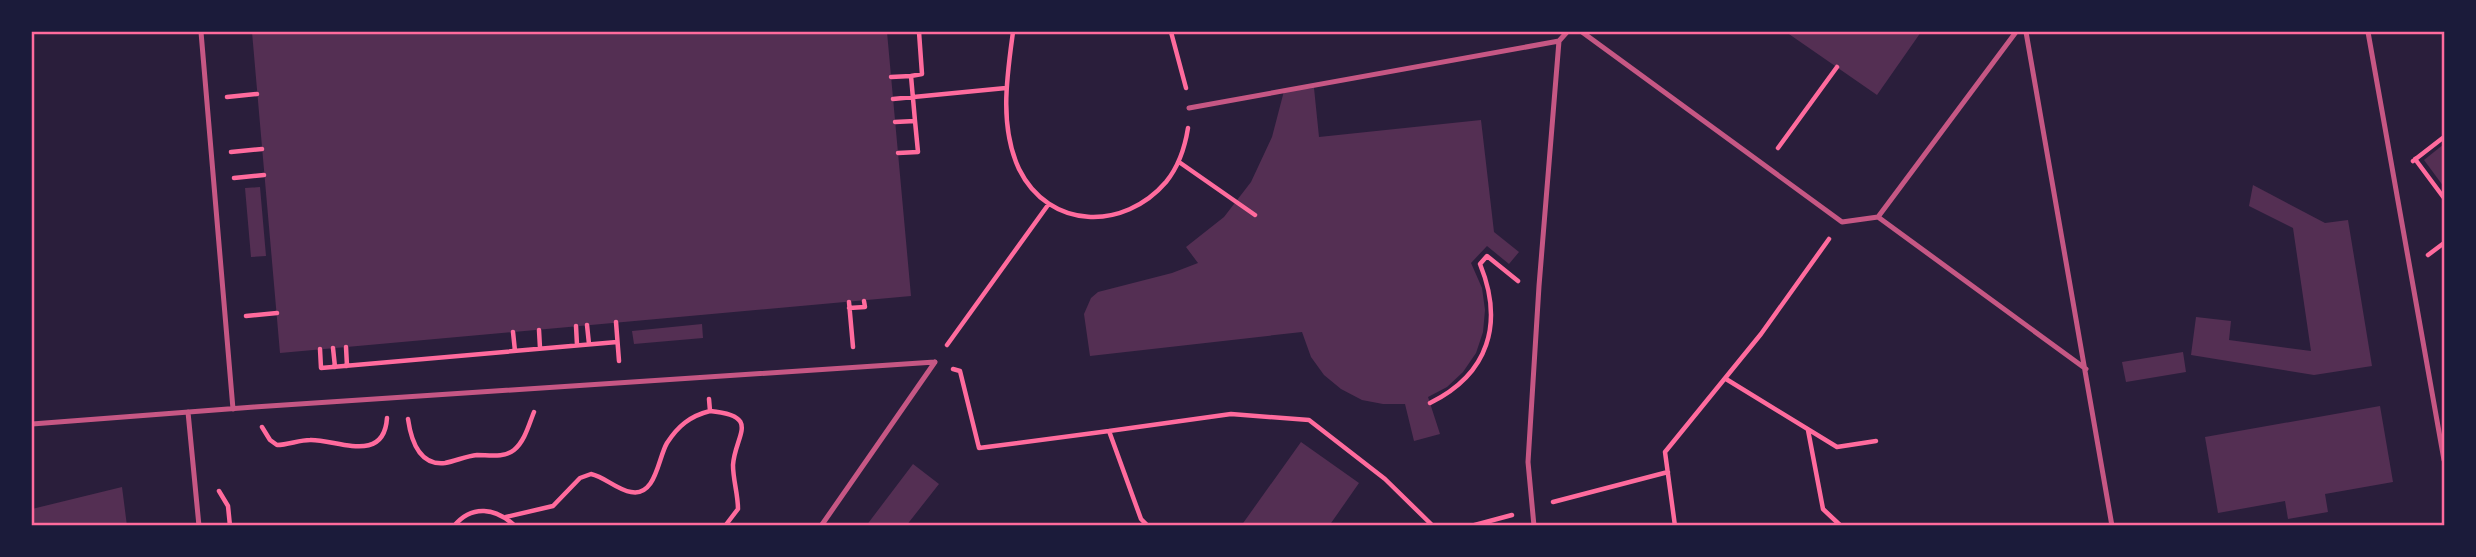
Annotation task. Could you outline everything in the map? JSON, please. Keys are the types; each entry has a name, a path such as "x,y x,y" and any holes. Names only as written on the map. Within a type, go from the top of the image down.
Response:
{"lane":[{"path":"201,32 233,409"},
{"path":"1534,526 1528,462 1539,286 1559,41 1567,32"},
{"path":"1582,32 1842,222 1878,218 2086,369"},
{"path":"1878,218 2016,32"},
{"path":"2026,32 2112,526"},
{"path":"2368,32 2445,460"},
{"path":"1189,108 1559,41"},
{"path":"32,424 935,362"},
{"path":"821,526 935,362"},
{"path":"188,412 199,526"}],"path":[{"path":"891,77 922,74 919,32"},
{"path":"1013,32 1006,88 1006,114 1013,153 1027,182 1038,197 1048,205 1074,215 1107,215 1124,211 1153,195 1167,181 1179,162 1188,132 1189,108 1184,74 1171,32"},
{"path":"1766,164 1837,67"},
{"path":"898,153 918,152 911,76"},
{"path":"893,99 1006,88"},
{"path":"895,122 915,121"},
{"path":"2393,176 2445,137"},
{"path":"2415,159 2445,198"},
{"path":"1179,162 1255,215"},
{"path":"1048,205 935,362 960,371 979,448 1231,414 1309,420 1385,479 1433,526"},
{"path":"1675,526 1665,452 1726,379 1842,222"},
{"path":"1479,254 1484,260"},
{"path":"1430,403 1451,392 1468,376 1482,356 1490,334 1492,310 1489,286 1480,264 1487,256 1502,268"},
{"path":"855,367 849,305 865,307 864,301"},
{"path":"225,318 276,313"},
{"path":"320,349 321,368 617,342 616,322"},
{"path":"587,325 589,344"},
{"path":"576,326 577,345"},
{"path":"539,330 540,348"},
{"path":"513,332 515,351"},
{"path":"346,347 347,366"},
{"path":"333,348 335,367"},
{"path":"707,377 710,411"},
{"path":"1726,379 1837,447 1876,441"},
{"path":"405,397 409,426 419,453 432,462 447,462 469,456 511,452 524,438 536,408 539,388"},
{"path":"254,407 257,419 274,444 281,446 309,440 361,447 371,444 384,434 388,399"},
{"path":"506,517 554,506 580,478 591,474 632,493 643,491 652,482 666,445 680,427 688,419 710,411 732,415 743,428 733,462 738,509 725,526"},
{"path":"1808,429 1823,509 1841,526"},
{"path":"1109,431 1141,519 1147,526"},
{"path":"1471,526 1668,472"},
{"path":"454,526 460,518 477,511 494,511 506,517 514,526"}],"shaded area":[{"path":"32,32 2444,32 2444,525 32,526"}],"building":[{"path":"252,32 887,32 911,296 280,353"},
{"path":"1786,32 1921,32 1877,95"},
{"path":"1314,88 1319,137 1481,120 1494,232 1519,252 1509,264 1487,246 1471,263 1482,288 1485,310 1483,332 1476,353 1463,372 1447,387 1428,397 1440,434 1414,441 1405,404 1362,400 1341,389 1324,375 1311,357 1302,332 1090,356 1084,314 1091,298 1098,292 1172,273 1198,263 1186,247 1224,217 1251,182 1272,137 1284,91"},
{"path":"2444,144 2444,187 2424,160"},
{"path":"2253,185 2325,223 2348,220 2372,366 2314,375 2191,355 2196,317 2231,321 2229,340 2311,351 2293,228 2249,206"},
{"path":"260,187 266,256 251,257 245,188"},
{"path":"702,324 703,338 634,344 632,331"},
{"path":"2183,352 2186,372 2126,382 2122,362"},
{"path":"2380,406 2393,482 2325,494 2328,512 2288,519 2285,501 2218,513 2205,437"},
{"path":"1301,442 1359,483 1329,526 1241,526"},
{"path":"913,464 939,484 906,526 866,526"},
{"path":"122,487 127,526 32,526 32,509"}]}
